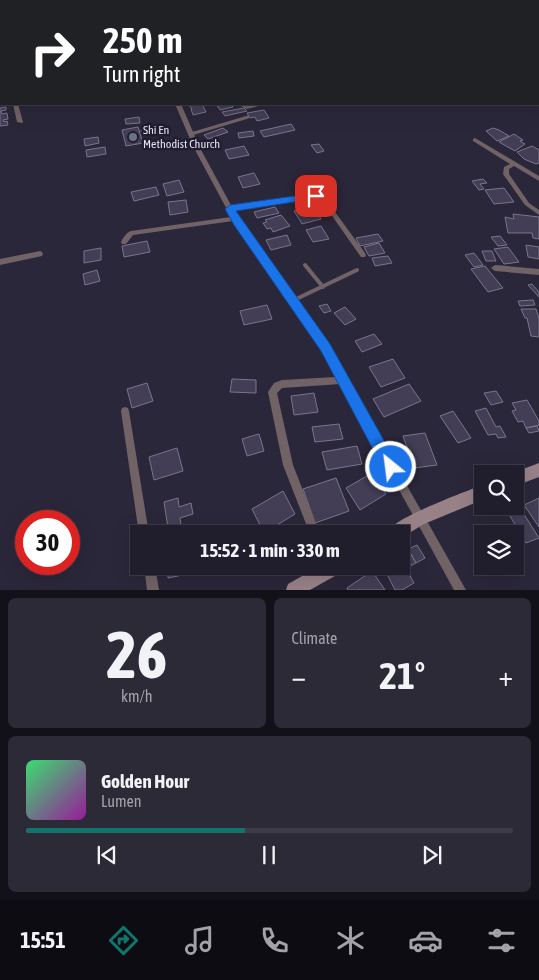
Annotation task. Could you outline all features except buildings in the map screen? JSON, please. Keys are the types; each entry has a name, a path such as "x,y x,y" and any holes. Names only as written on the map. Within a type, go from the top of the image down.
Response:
{"main road":[{"path":"524,476 539,470"},
{"path":"409,525 474,496"},
{"path":"294,590 319,575"}],"street":[{"path":"15,105 20,122"},
{"path":"178,105 191,134 235,219 325,348 460,590"},
{"path":"242,105 248,107 258,105"},
{"path":"475,140 539,179"},
{"path":"515,164 506,168 506,174 527,204 539,213"},
{"path":"230,209 316,196 325,202 363,255"},
{"path":"124,242 131,233 235,219"},
{"path":"0,262 40,254"},
{"path":"495,268 539,272"},
{"path":"311,525 288,465 272,392 277,386 282,384 343,380"},
{"path":"125,411 143,525"},
{"path":"150,575 153,590"}],"lane":[{"path":"191,134 248,117"},
{"path":"305,265 323,286"},
{"path":"292,301 357,270"}],"place":[{"name":"Shi En Methodist Church","path":"133,137"}],"route":[{"path":"316,196 230,209 237,222 325,348 391,467"}]}
